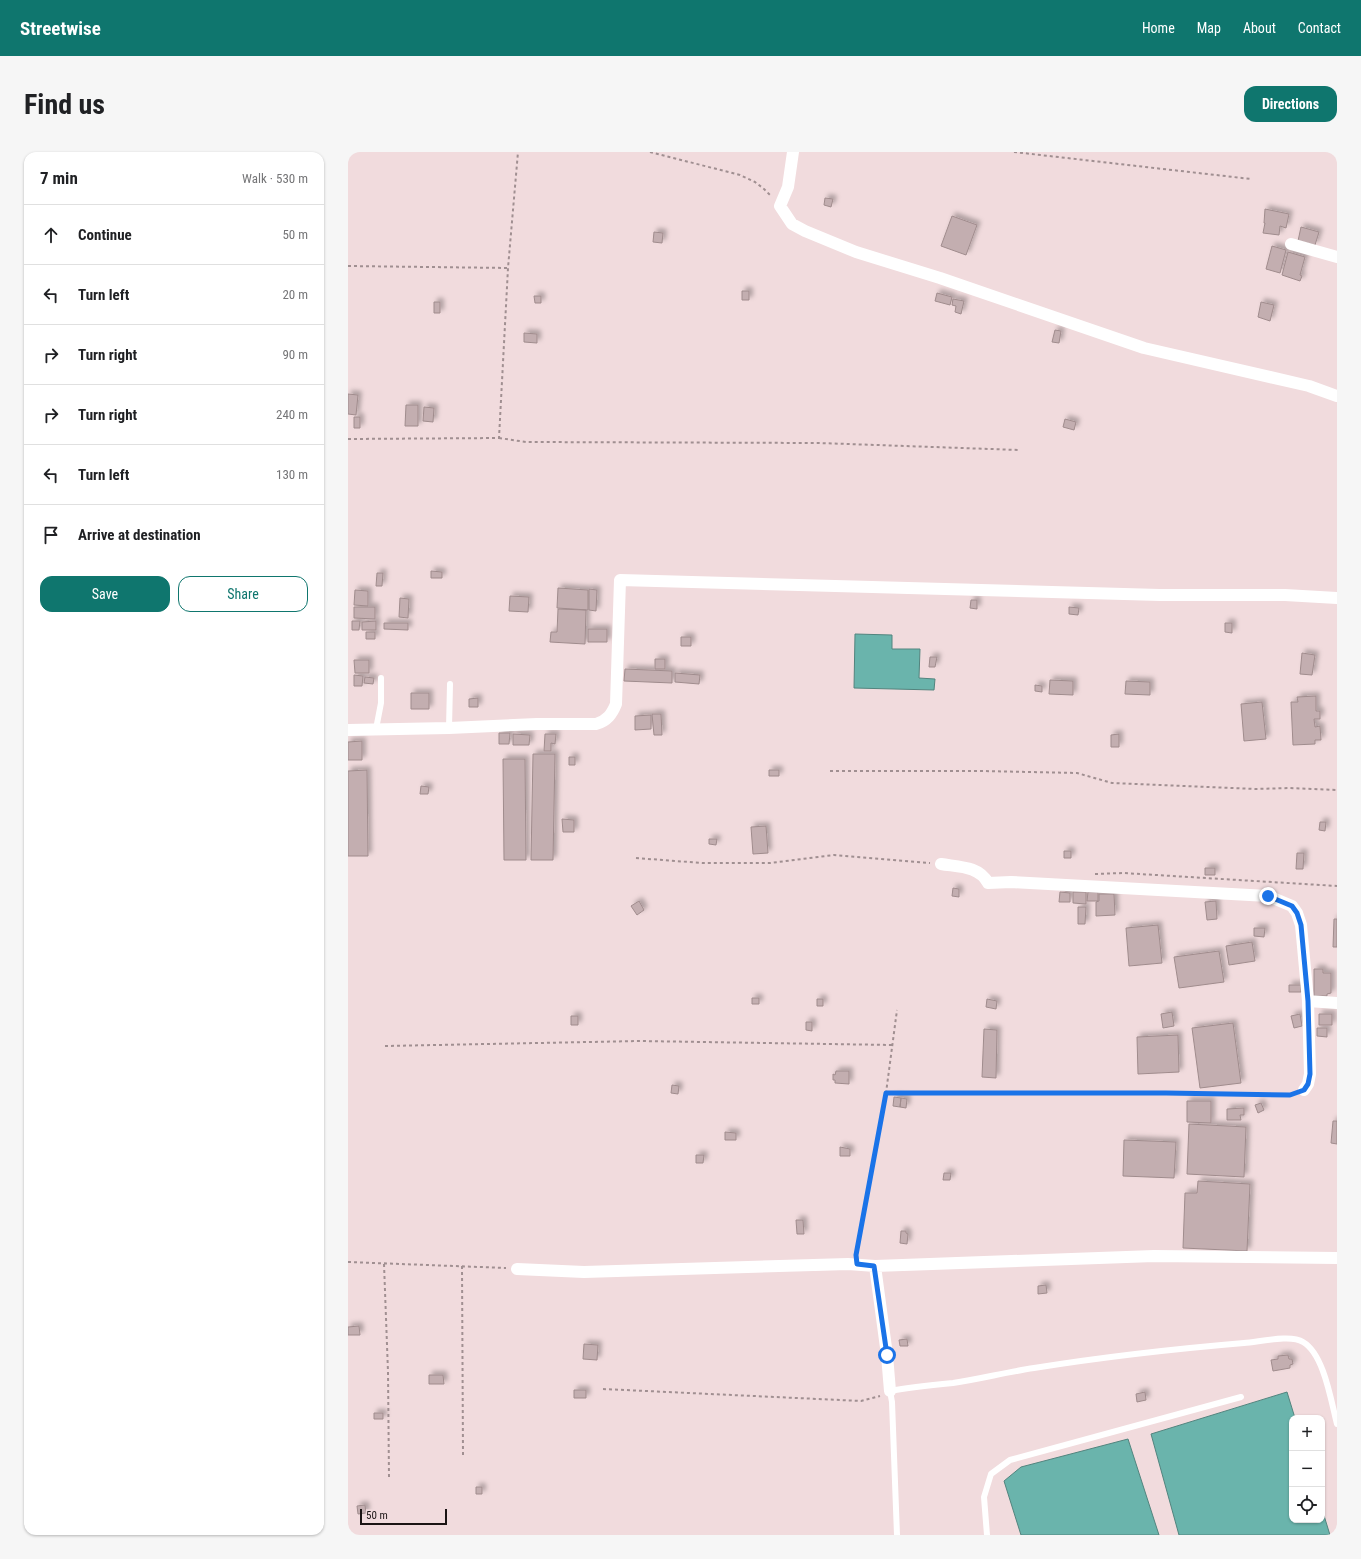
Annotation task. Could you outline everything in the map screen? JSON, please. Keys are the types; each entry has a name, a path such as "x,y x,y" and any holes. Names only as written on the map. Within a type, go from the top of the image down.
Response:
{"street":[{"path":"793,152 788,186 785,198 780,206 792,224 805,231 856,252 940,278 1144,348 1309,386 1337,396"},
{"path":"1291,244 1337,256"},
{"path":"348,730 449,728 537,724 596,724 603,722 613,711 616,704 620,580 1160,595 1285,595 1337,598"},
{"path":"941,864 974,870 984,875 988,883 1011,882 1268,896 1292,906 1297,913 1301,925 1308,1001 1310,1074 1308,1084 1304,1090"},
{"path":"1308,1001 1337,1003"},
{"path":"517,1269 584,1272 857,1264 874,1266 1154,1256 1337,1258"},
{"path":"874,1266 887,1355 890,1391"}],"lane":[{"path":"376,729 381,703 381,678"},
{"path":"449,728 450,684"},
{"path":"897,1535 892,1402 890,1391 954,1382 1032,1368 1162,1350 1268,1341 1284,1338 1302,1341 1309,1346 1316,1355 1326,1380 1337,1424"},
{"path":"987,1535 984,1497 991,1474 1010,1460 1241,1397"}],"path":[{"path":"499,438 508,268 518,152"},
{"path":"650,152 740,175 755,182 780,206"},
{"path":"1014,152 1251,179"},
{"path":"348,266 508,268"},
{"path":"348,439 499,438 526,442 819,443 1019,450"},
{"path":"830,770 1076,773 1112,783 1255,789 1289,788 1337,790"},
{"path":"636,858 702,862 770,863 834,855 941,864"},
{"path":"1089,874 1123,873 1337,886"},
{"path":"857,1264 858,1247 886,1093 897,1010"},
{"path":"384,1046 640,1041 892,1044"},
{"path":"886,1093 1166,1093 1284,1095 1298,1093 1304,1090"},
{"path":"348,1262 517,1269"},
{"path":"384,1264 390,1478"},
{"path":"462,1266 463,1455"},
{"path":"604,1389 861,1401 878,1398 890,1391"}],"water":[{"path":"855,634 892,635 892,649 920,649 919,678 935,679 934,690 854,688"},
{"path":"1287,1392 1294,1415 1289,1415 1289,1523 1325,1523 1325,1519 1330,1535 1179,1535 1151,1434"},
{"path":"1128,1439 1159,1535 1021,1535 1004,1481 1021,1467"}],"building":[{"path":"825,198 833,199 831,207 824,205"},
{"path":"1265,209 1289,214 1286,228 1280,226 1279,235 1263,233"},
{"path":"952,216 977,225 966,255 941,246"},
{"path":"1301,227 1319,232 1315,245 1298,241"},
{"path":"654,232 663,233 662,243 653,242"},
{"path":"1272,246 1286,250 1280,273 1266,269"},
{"path":"1288,252 1305,257 1300,275 1302,276 1300,281 1282,275"},
{"path":"742,291 749,291 749,300 742,300"},
{"path":"937,293 952,297 950,305 935,301"},
{"path":"534,296 541,296 541,303 535,303"},
{"path":"953,299 964,301 961,314 955,312 956,306 952,305"},
{"path":"434,302 440,302 440,313 434,313"},
{"path":"1261,302 1274,305 1270,321 1258,317"},
{"path":"1055,330 1061,331 1059,343 1052,342"},
{"path":"524,333 537,334 537,343 524,342"},
{"path":"348,394 358,395 356,415 348,414"},
{"path":"406,405 418,405 418,426 405,426"},
{"path":"424,407 434,408 433,422 423,421"},
{"path":"354,417 360,417 360,428 354,428"},
{"path":"1065,419 1076,422 1074,430 1063,427"},
{"path":"431,571 442,572 442,578 431,578"},
{"path":"377,573 383,573 382,586 376,586"},
{"path":"558,588 588,590 588,610 557,608"},
{"path":"589,589 597,590 596,611 589,610"},
{"path":"355,590 368,591 368,606 354,605"},
{"path":"510,596 529,597 528,612 509,611"},
{"path":"400,598 409,599 408,618 399,617"},
{"path":"971,600 977,600 977,609 970,608"},
{"path":"354,607 375,607 375,619 354,618"},
{"path":"1069,607 1079,608 1078,615 1069,614"},
{"path":"558,609 586,610 585,644 550,642 551,632 557,632"},
{"path":"352,621 360,621 359,630 352,630"},
{"path":"376,621 376,630 362,630 362,622"},
{"path":"384,623 408,623 408,630 384,629"},
{"path":"1225,623 1232,623 1232,633 1225,632"},
{"path":"588,629 607,629 607,642 588,642"},
{"path":"366,632 375,632 375,639 366,639"},
{"path":"681,637 691,637 691,646 681,646"},
{"path":"1302,653 1315,655 1312,675 1300,674"},
{"path":"930,657 937,657 935,667 929,667"},
{"path":"655,659 665,659 665,669 655,669"},
{"path":"354,660 369,660 369,673 355,673"},
{"path":"625,669 672,671 672,683 624,681"},
{"path":"675,673 700,675 699,684 675,682"},
{"path":"354,675 363,676 362,686 354,686"},
{"path":"365,677 374,678 373,684 364,683"},
{"path":"1050,680 1073,681 1073,695 1049,694"},
{"path":"1126,681 1150,682 1150,695 1125,694"},
{"path":"1035,685 1042,686 1042,692 1035,691"},
{"path":"411,693 429,693 429,709 411,709"},
{"path":"1316,696 1316,711 1320,711 1320,719 1314,719 1315,727 1320,726 1321,740 1315,740 1315,744 1293,745 1291,702 1298,702 1297,697"},
{"path":"478,698 478,707 469,707 469,699"},
{"path":"1262,702 1266,739 1244,741 1241,704"},
{"path":"652,714 661,714 662,735 654,735"},
{"path":"651,715 651,729 635,730 635,716"},
{"path":"499,733 510,733 509,744 499,744"},
{"path":"513,734 530,735 529,745 513,745"},
{"path":"545,734 556,734 555,744 551,743 551,751 544,751"},
{"path":"1119,734 1119,747 1111,747 1111,735"},
{"path":"362,741 362,760 348,760 348,742"},
{"path":"533,754 555,754 553,860 531,860"},
{"path":"569,757 575,757 575,765 569,765"},
{"path":"503,759 525,759 526,860 504,860"},
{"path":"367,770 368,856 348,856 348,771"},
{"path":"769,770 779,770 779,776 769,776"},
{"path":"421,786 429,787 428,794 420,794"},
{"path":"562,819 574,820 574,832 563,832"},
{"path":"1320,822 1326,822 1325,831 1319,830"},
{"path":"766,826 768,853 753,854 751,827"},
{"path":"709,839 717,839 716,845 709,844"},
{"path":"1064,851 1071,851 1071,858 1064,858"},
{"path":"1297,853 1304,853 1303,869 1296,869"},
{"path":"1205,868 1215,868 1215,875 1205,875"},
{"path":"953,888 959,889 959,897 952,896"},
{"path":"1060,892 1070,893 1070,902 1059,902"},
{"path":"1073,892 1086,892 1086,904 1073,903"},
{"path":"1088,892 1098,892 1098,901 1087,901"},
{"path":"1099,894 1114,894 1115,915 1096,916 1096,902 1099,901"},
{"path":"639,901 644,910 637,915 631,906"},
{"path":"1216,901 1217,919 1207,920 1205,902"},
{"path":"1078,907 1086,907 1085,924 1078,924"},
{"path":"1334,919 1337,919 1337,947 1333,947"},
{"path":"1158,925 1162,963 1129,966 1126,928"},
{"path":"1254,928 1265,928 1264,937 1254,936"},
{"path":"1252,942 1255,961 1229,965 1226,946"},
{"path":"1219,951 1224,982 1179,988 1174,957"},
{"path":"1314,969 1323,969 1323,973 1331,973 1331,993 1327,994 1327,996 1314,996"},
{"path":"1289,985 1301,985 1301,992 1289,992"},
{"path":"752,998 759,998 759,1004 752,1004"},
{"path":"817,999 823,999 823,1006 817,1006"},
{"path":"987,999 997,1001 996,1009 986,1007"},
{"path":"1172,1012 1174,1026 1163,1028 1161,1014"},
{"path":"1300,1014 1302,1026 1294,1028 1291,1016"},
{"path":"1319,1014 1332,1014 1332,1025 1319,1025"},
{"path":"571,1016 578,1016 578,1025 571,1025"},
{"path":"806,1022 812,1022 812,1031 806,1030"},
{"path":"1233,1023 1241,1083 1200,1088 1192,1028"},
{"path":"1317,1028 1327,1028 1327,1037 1317,1036"},
{"path":"984,1029 997,1030 996,1078 982,1077"},
{"path":"1178,1035 1179,1072 1138,1074 1137,1037"},
{"path":"836,1071 849,1071 849,1084 835,1083 835,1080 833,1080 833,1074 835,1075"},
{"path":"672,1085 679,1086 678,1094 671,1093"},
{"path":"894,1097 901,1098 900,1107 893,1106"},
{"path":"901,1098 907,1099 906,1108 900,1107"},
{"path":"1187,1101 1211,1101 1211,1123 1187,1122"},
{"path":"1261,1103 1264,1110 1258,1113 1255,1105"},
{"path":"1244,1108 1244,1115 1240,1115 1241,1120 1227,1120 1227,1109"},
{"path":"1333,1121 1337,1121 1337,1144 1331,1143"},
{"path":"1189,1124 1246,1127 1244,1177 1187,1174"},
{"path":"725,1132 736,1133 736,1140 725,1140"},
{"path":"1124,1140 1176,1142 1174,1178 1123,1176"},
{"path":"840,1147 850,1149 850,1156 840,1156"},
{"path":"696,1155 704,1155 703,1163 696,1163"},
{"path":"944,1173 951,1173 950,1180 943,1180"},
{"path":"1198,1181 1250,1184 1247,1251 1183,1248 1185,1193 1197,1193"},
{"path":"796,1220 803,1220 804,1234 797,1234"},
{"path":"901,1231 906,1231 908,1234 907,1244 900,1243"},
{"path":"1046,1285 1047,1293 1038,1294 1038,1286"},
{"path":"359,1326 360,1335 348,1335 348,1327"},
{"path":"907,1339 908,1346 900,1346 899,1340"},
{"path":"584,1344 598,1345 597,1360 583,1359"},
{"path":"1288,1355 1289,1359 1292,1359 1293,1364 1290,1365 1290,1368 1273,1371 1271,1360 1278,1359 1278,1356"},
{"path":"429,1375 443,1375 444,1384 429,1384"},
{"path":"574,1390 586,1390 586,1398 574,1398"},
{"path":"1145,1392 1146,1400 1137,1402 1136,1394"},
{"path":"374,1413 383,1413 383,1419 374,1419"},
{"path":"476,1487 482,1487 482,1494 476,1494"},
{"path":"365,1505 366,1513 358,1514 357,1506"}],"route":[{"path":"887,1355 874,1266 857,1264 856,1255 886,1093 1166,1093 1290,1095 1304,1090 1308,1084 1310,1074 1308,1001 1301,925 1297,913 1292,906 1268,896"}]}
